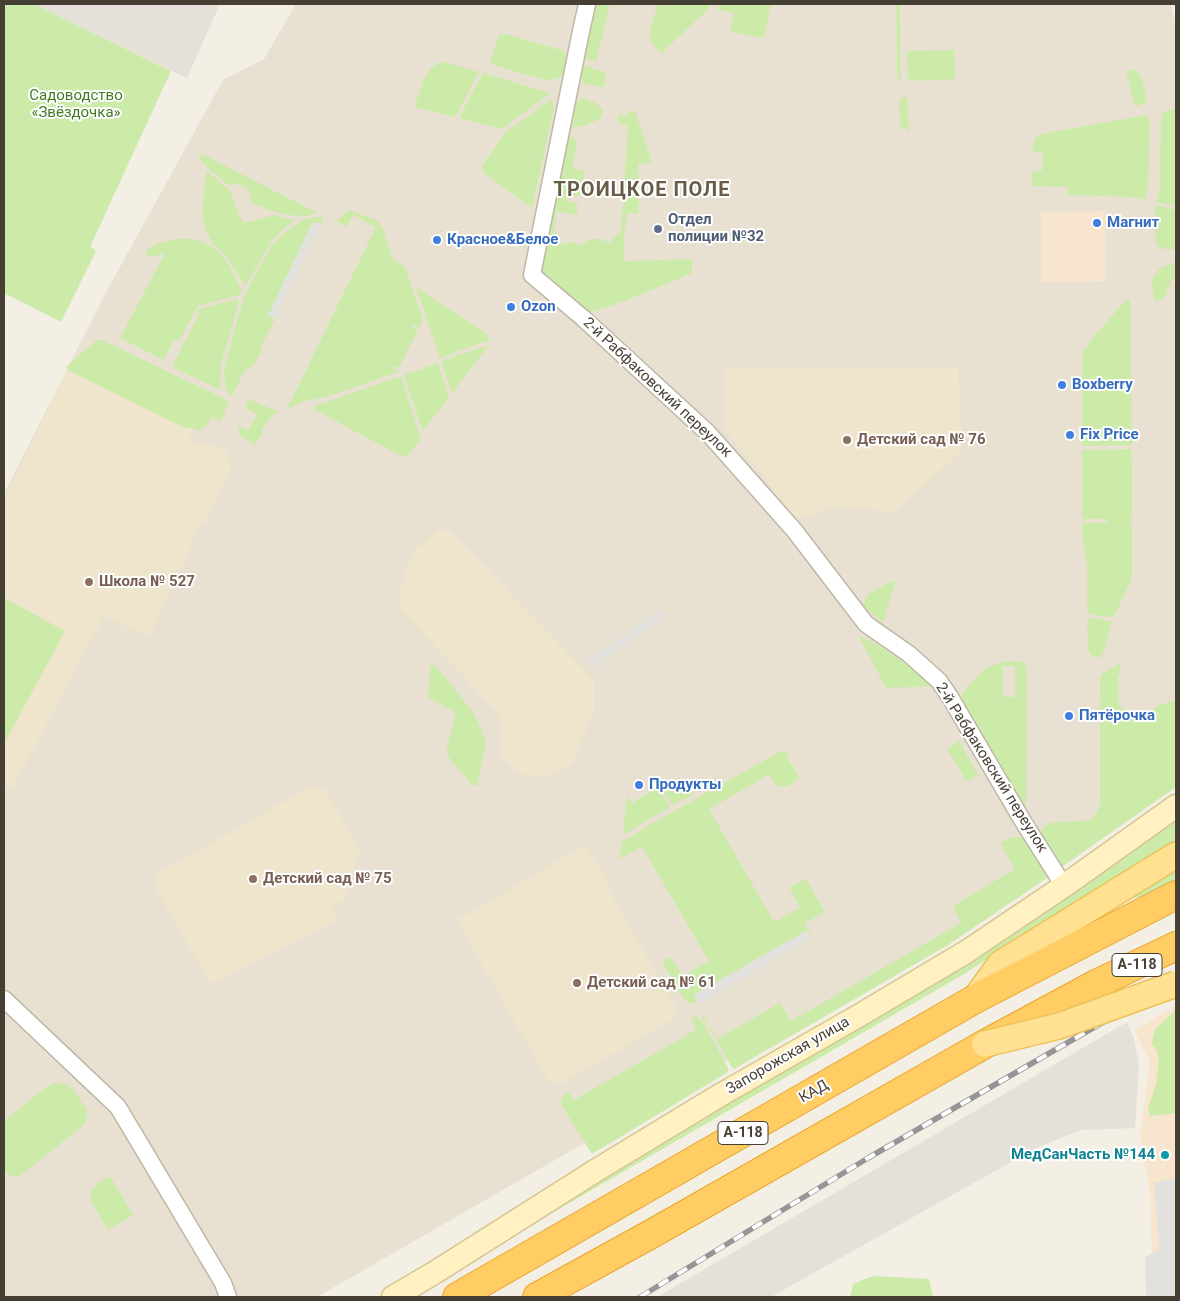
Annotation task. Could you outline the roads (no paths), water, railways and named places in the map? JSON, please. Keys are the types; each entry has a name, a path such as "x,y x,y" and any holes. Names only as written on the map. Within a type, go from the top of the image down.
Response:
{"highway":[{"name":"КАД","path":"457,1297 975,999 1176,895"},
{"name":"А-118","path":"536,1297 653,1233 985,1044 1098,983 1176,946"}],"main road":[{"path":"975,999 1000,964 1176,855"},
{"path":"985,1044 1059,1026 1176,984"}],"street":[{"name":"2-й Рабфаковский переулок","path":"587,4 532,275 583,318 708,433 794,530 866,624 909,654 939,681 950,696 1024,824 1064,886"},
{"name":"Запорожская улица","path":"393,1297 714,1099 966,952 1064,886 1176,806"},
{"path":"4,999 118,1107 223,1283 228,1297"}],"railway":[{"path":"640,1297 868,1158 1176,980"}],"place":[{"name":"Магнит","path":"1097,223"},
{"name":"Отдел полиции №32","path":"658,229"},
{"name":"Красное&Белое","path":"437,240"},
{"name":"Ozon","path":"511,307"},
{"name":"Boxberry","path":"1062,385"},
{"name":"Fix Price","path":"1070,435"},
{"name":"Детский сад № 76","path":"847,440"},
{"name":"Школа № 527","path":"89,582"},
{"name":"Пятёрочка","path":"1069,716"},
{"name":"Продукты","path":"639,785"},
{"name":"Детский сад № 75","path":"253,879"},
{"name":"Детский сад № 61","path":"577,983"},
{"name":"МедСанЧасть №144","path":"1165,1155"}],"district":[{"name":"ТРОИЦКОЕ ПОЛЕ","path":"642,191"}],"park label":[{"name":"Садоводство «Звёздочка»","path":"76,104"}]}
